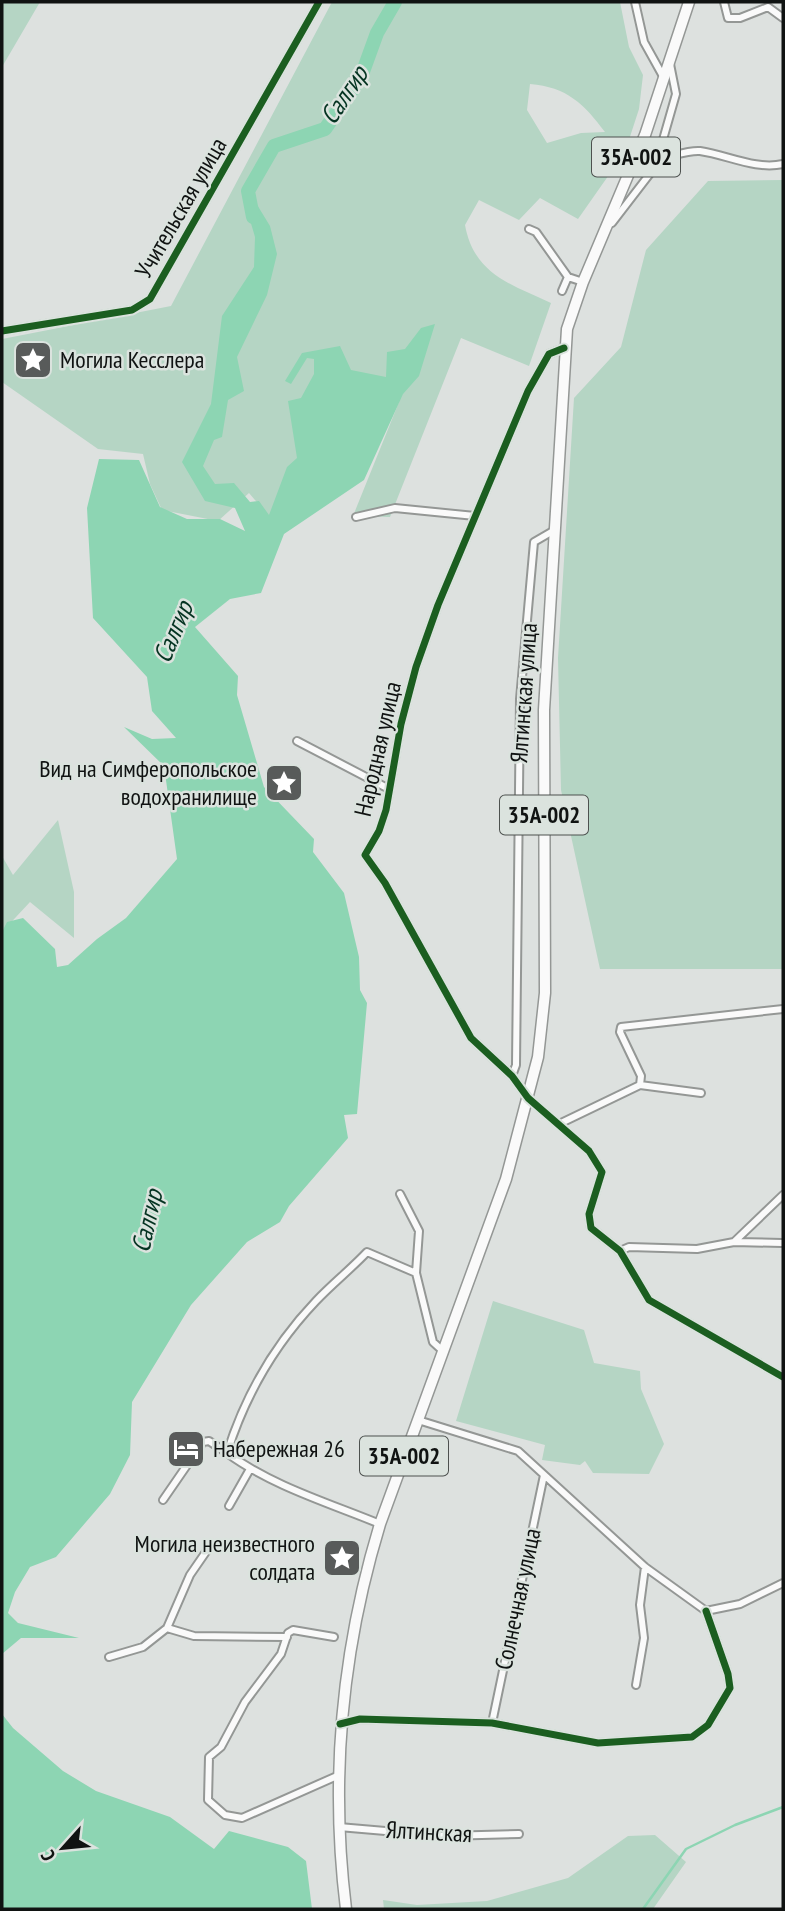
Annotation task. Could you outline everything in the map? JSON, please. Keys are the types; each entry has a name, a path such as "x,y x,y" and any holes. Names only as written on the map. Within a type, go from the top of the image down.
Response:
{"main road":[{"name":"35А-002","path":"345,1909 337,1776 340,1724 365,1573 380,1524 506,1179 538,1057 545,993 544,710 564,348 583,282 665,80 690,2"}],"street":[{"name":"Учительская улица","path":"2,331 132,310 150,299 319,2"},
{"path":"635,2 644,42 665,80"},
{"path":"724,2 728,18 740,18 768,7 783,18"},
{"path":"656,166 676,94 670,63"},
{"path":"604,233 662,158 698,151 737,162 773,166 783,164"},
{"path":"529,229 536,232 568,277 583,282"},
{"path":"562,291 568,277"},
{"name":"Народная улица","path":"564,348 549,354 528,391 438,605 416,667 379,831 365,855 385,883 471,1038 512,1076 528,1098 589,1152 602,1172 588,1221 591,1228 620,1251"},
{"path":"356,517 395,509 475,516"},
{"name":"Ялтинская улица","path":"512,1076 516,1065 520,699 534,542 553,531"},
{"path":"297,741 389,789"},
{"path":"640,1085 640,1076 627,1049 621,1027 783,1009"},
{"path":"559,1124 640,1085 701,1093"},
{"path":"400,1194 419,1231 416,1273 433,1342 444,1352"},
{"path":"734,1242 783,1195"},
{"path":"782,1242 734,1242 697,1249 629,1247 620,1251 649,1300 783,1377"},
{"path":"227,1453 260,1375 281,1342 318,1298 367,1252 416,1273"},
{"path":"340,1724 360,1719 492,1723 598,1743 692,1737 708,1725 730,1688 729,1674 706,1611 645,1567 518,1451 418,1420"},
{"path":"163,1500 203,1442 209,1441 250,1469 380,1524"},
{"path":"229,1506 250,1469"},
{"name":"Солнечная улица","path":"492,1723 544,1475"},
{"path":"109,1657 144,1647 167,1629 190,1574 210,1546"},
{"path":"636,1685 643,1638 640,1605 645,1567"},
{"path":"706,1611 740,1604 783,1583"},
{"path":"167,1629 194,1636 287,1637"},
{"path":"334,1637 293,1630 287,1637 281,1654 245,1702 220,1747 209,1758 208,1800 225,1815 242,1818 337,1776"},
{"name":"Ялтинская","path":"339,1827 443,1836 519,1834"}],"shaded area":[{"path":"2,2 40,2 2,67"},
{"path":"332,2 620,2 629,47 643,75 639,109 625,152 578,219 540,198 519,220 479,200 465,225 476,255 485,266 508,283 551,303 529,366 461,338 390,517 353,516 399,402 273,521 249,493 218,521 162,510 150,484 143,454 98,449 2,382 2,339 171,306","holes":["530,84 543,86 574,99 605,132 581,133 547,143 527,110"]},
{"path":"783,180 783,969 600,969 561,790 558,658 574,398 621,347 646,250 708,181"},
{"path":"58,820 74,892 74,938 30,902 2,932 2,856 13,875"},
{"path":"493,1301 584,1330 594,1363 640,1371 641,1389 664,1444 649,1474 593,1473 585,1461 580,1465 542,1460 545,1445 456,1421"},
{"path":"655,1835 686,1862 653,1909 384,1909 383,1900 417,1905 487,1901 568,1878 628,1836"}],"water":[{"path":"253,198 270,226 277,254 267,295 237,357 244,391 228,400 222,437 214,440 203,466 215,484 234,483 250,502 259,501 269,515 287,467 297,458 288,401 301,398 314,374 314,359 307,358 291,384 285,381 302,353 340,346 351,370 386,377 387,352 405,349 421,328 435,324 419,376 403,394 364,480 284,534 261,593 230,599 195,627 238,676 237,695 264,787 314,839 313,852 344,893 359,957 360,990 367,1003 357,1114 344,1115 348,1138 289,1206 280,1222 247,1242 191,1305 132,1402 130,1455 110,1494 56,1557 30,1567 15,1592 8,1613 18,1623 79,1638 21,1638 2,1654 2,932 7,922 23,918 55,949 57,967 68,965 126,918 177,859 164,766 124,727 152,739 176,738 152,711 147,677 93,618 87,508 99,459 139,460 160,507 187,519 220,519 245,531 235,508 205,501 182,462 211,404 222,316 254,267 255,237 245,203"},
{"path":"2,1714 13,1728 63,1771 96,1791 170,1817 214,1849 229,1831 288,1847 306,1861 312,1909 2,1909"}],"waterway":[{"name":"Салгир","path":"253,217 248,191 274,146 325,129 361,77 377,33 395,2"},
{"path":"643,1909 686,1849 735,1825 783,1807"}],"cycle path":[{"path":"2,331 132,310 150,299 319,2"},
{"path":"564,348 549,354 528,391 438,605 416,667 401,724 386,810 379,831 365,855 385,883 471,1038 512,1076 528,1098 589,1151 602,1172 589,1214 591,1228 620,1251 649,1300 783,1377"},
{"path":"340,1724 360,1719 492,1723 598,1743 692,1737 708,1725 730,1688 728,1674 706,1611"}],"place":[{"name":"Могила Кесслера","path":"33,360"},
{"name":"Вид на Симферопольское водохранилище","path":"284,783"},
{"name":"Набережная 26","path":"186,1449"},
{"name":"Могила неизвестного солдата","path":"342,1558"}]}
